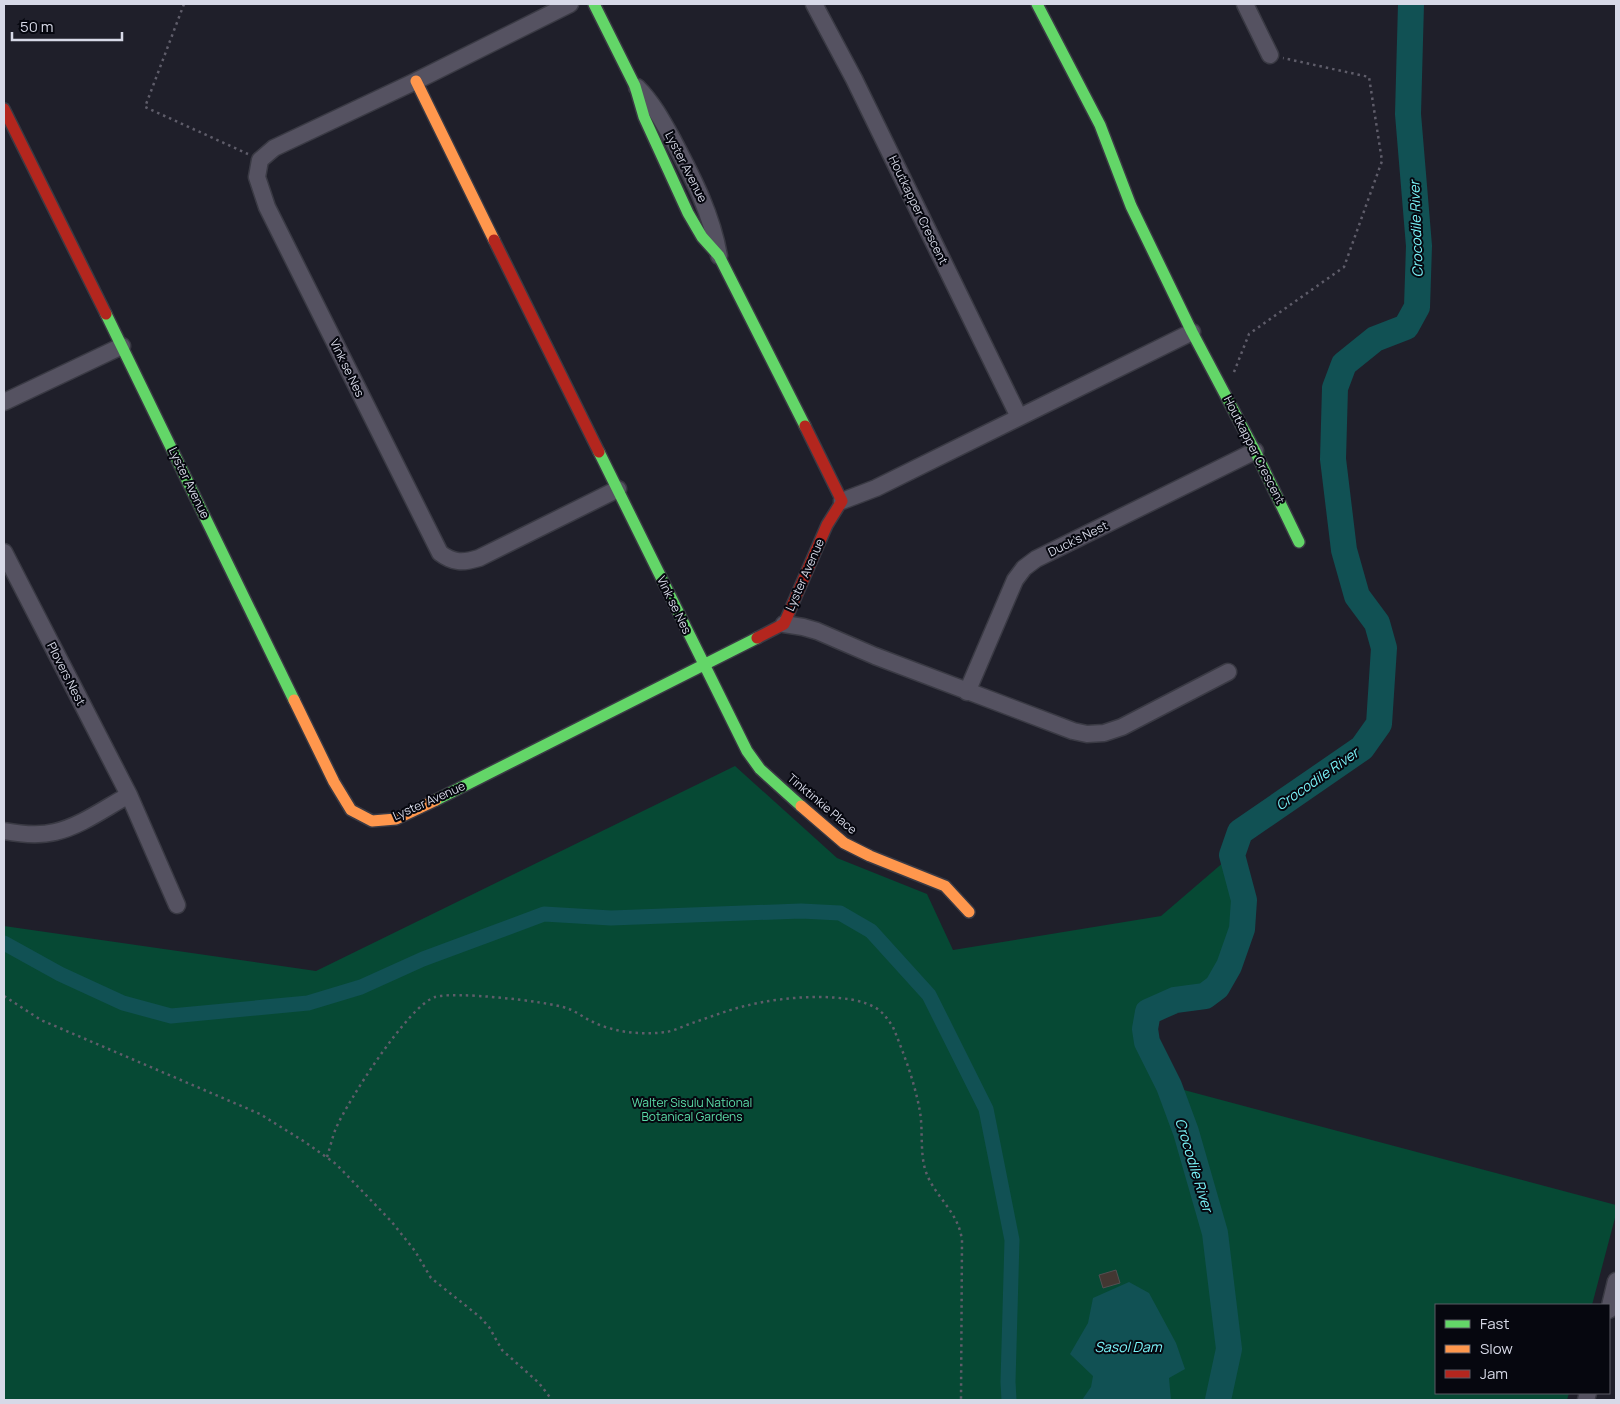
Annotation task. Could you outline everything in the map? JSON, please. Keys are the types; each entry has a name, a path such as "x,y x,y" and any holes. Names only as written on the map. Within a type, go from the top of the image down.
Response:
{"street":[{"path":"260,160 274,148 416,81 570,4"},
{"name":"Lyster Avenue","path":"4,109 330,773 351,810 372,821 396,819 440,799 784,624 827,525 842,501 719,256 716,237 706,208 685,162 658,112 636,86 594,4"},
{"name":"Houtkapper Crescent","path":"814,4 854,79 1019,417"},
{"name":"Houtkapper Crescent","path":"1037,4 1100,125 1131,206 1192,332 1226,394 1299,542"},
{"path":"1245,4 1270,56"},
{"name":"Vink se Nes","path":"416,81 704,666"},
{"name":"Vink se Nes","path":"260,160 257,177 267,207 440,553 448,560 459,562 479,558 618,489"},
{"path":"842,501 876,488 1192,332"},
{"path":"4,402 122,346"},
{"name":"Duck's Nest","path":"967,692 1006,597 1014,580 1024,568 1036,559 1255,451"},
{"name":"Plovers Nest","path":"4,552 128,795 177,904"},
{"path":"784,624 817,631 967,692 1063,728 1087,734 1104,734 1122,727 1228,672"},
{"name":"Tinktinkie Place","path":"704,666 725,704 747,751 760,769 844,843 870,856 945,886 969,912"},
{"path":"4,831 23,834 54,833 79,823 128,795"},
{"path":"1610,1306 1616,1281"}],"path":[{"path":"184,4 145,107 260,160"},
{"path":"1226,394 1249,334 1344,267 1382,161 1369,77 1270,56"},
{"path":"327,1157 336,1128 372,1069 410,1016 426,1002 436,997 459,995 560,1006 604,1027 636,1033 668,1031 751,1004 838,997 878,1009 893,1027 918,1099 925,1167 928,1177 960,1228 962,1240 961,1400"},
{"path":"4,996 41,1020 260,1114 327,1157 336,1164 390,1221 415,1251 432,1278 480,1317 489,1327 502,1350 538,1383 552,1400"}],"green space":[{"name":"Walter Sisulu National Botanical Gardens","path":"735,766 837,858 927,894 953,950 1161,916 1232,855 1247,892 1242,929 1217,987 1195,998 1148,1012 1146,1036 1169,1086 1616,1205 1616,1214 1592,1304 1435,1304 1435,1394 1569,1394 1567,1400 4,1400 4,926 316,971"}],"water":[{"name":"Sasol Dam","path":"1129,1282 1149,1293 1176,1343 1185,1369 1169,1378 1171,1400 1082,1400 1091,1387 1093,1376 1070,1354 1088,1323 1093,1298"}],"building":[{"path":"1116,1270 1120,1283 1103,1288 1099,1275"}],"waterway":[{"name":"Crocodile River","path":"1218,1400 1229,1349 1215,1233 1186,1132 1169,1086 1147,1042 1145,1029 1148,1012 1175,1000 1205,996 1217,987 1229,966 1242,929 1244,900 1232,855 1240,832 1362,748 1379,724 1384,648 1377,623 1357,596 1344,550 1333,459 1335,388 1344,364 1375,339 1406,327 1417,307 1419,246 1408,114 1411,4"},
{"path":"4,943 60,974 123,1003 171,1016 308,1003 361,987 423,959 544,914 611,918 801,911 840,913 871,931 929,995 986,1109 1012,1240 1009,1400"}],"traffic: fast":[{"path":"594,4 635,86 644,117 688,213 702,237 719,256 805,426"},
{"path":"1037,4 1100,125 1131,206 1192,332 1255,451 1299,542"},
{"path":"106,314 294,700"},
{"path":"599,452 747,751 760,769 801,806"},
{"path":"436,800 757,638"}],"traffic: slow":[{"path":"416,81 494,240"},
{"path":"294,700 334,782 351,810 372,821 396,819 436,800"},
{"path":"801,806 844,843 870,856 945,886 969,912"}],"traffic: jam":[{"path":"4,109 106,314"},
{"path":"494,240 599,452"},
{"path":"757,638 784,624 827,525 842,501 805,426"}]}
